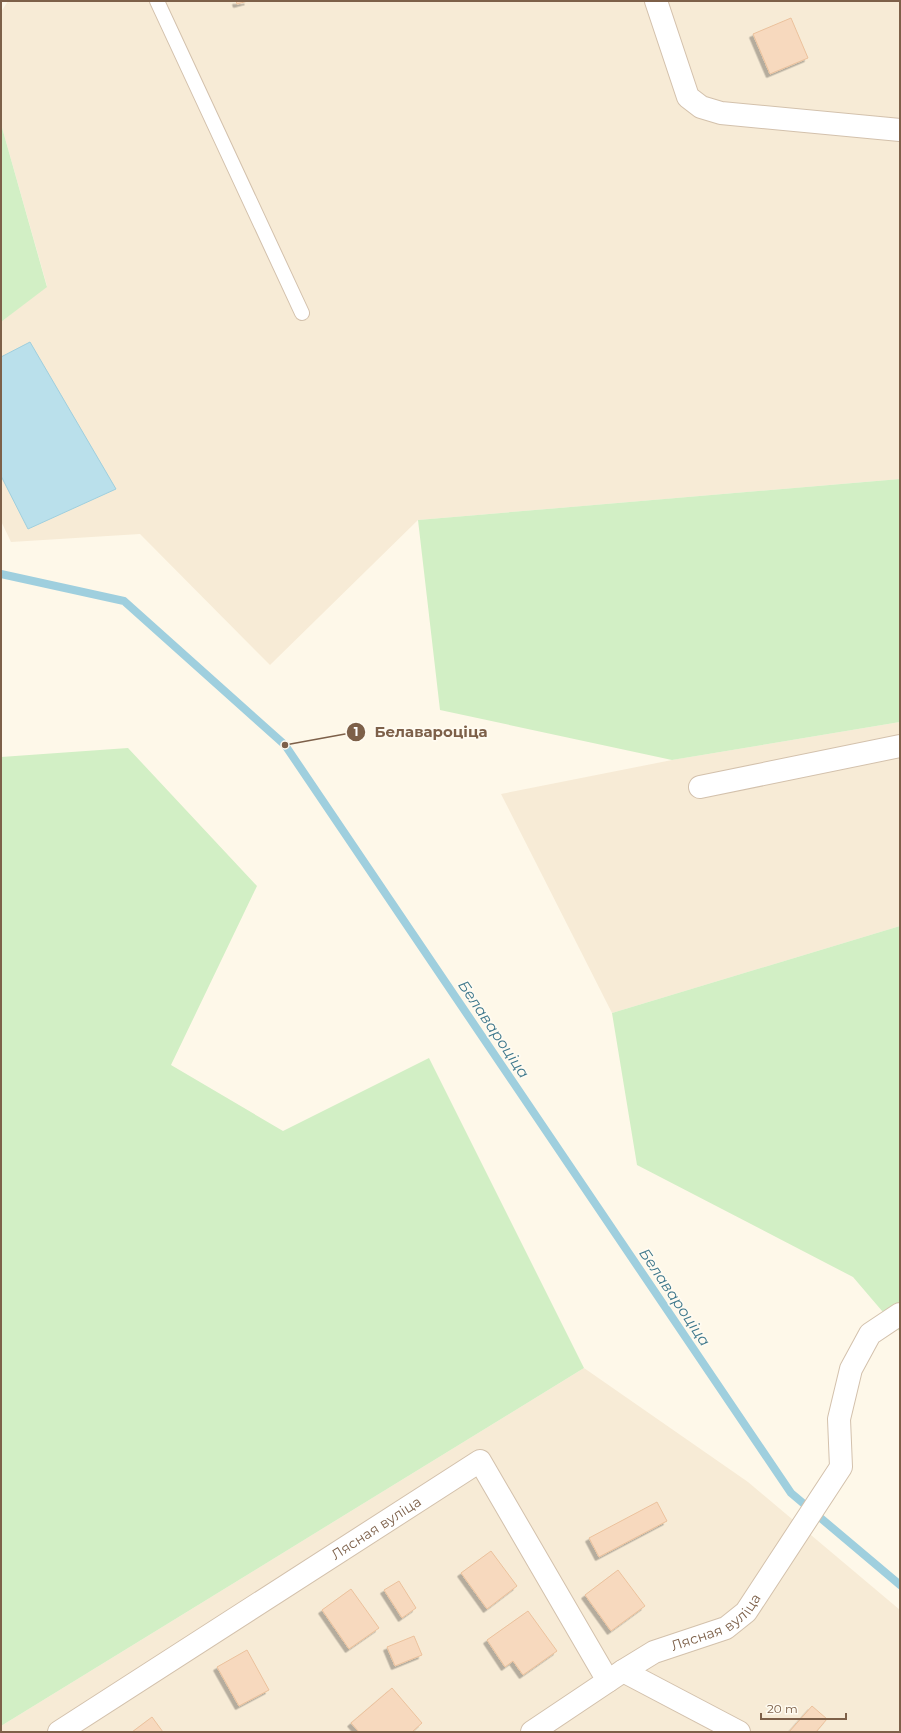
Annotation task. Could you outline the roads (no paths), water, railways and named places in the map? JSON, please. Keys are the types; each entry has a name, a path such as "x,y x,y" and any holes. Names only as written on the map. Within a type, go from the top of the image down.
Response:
{"street":[{"path":"656,1 688,97 701,108 722,113 900,130"},
{"path":"700,787 900,746"},
{"name":"Лясная вуліца","path":"532,1732 615,1676 654,1652 726,1628 746,1612 841,1467 839,1418 851,1369 870,1334 900,1314"},
{"name":"Лясная вуліца","path":"59,1732 480,1461 615,1676"},
{"path":"615,1676 739,1732"}],"lane":[{"path":"157,1 302,313"}],"water":[{"path":"30,342 116,489 28,529 1,476 1,357"}],"waterway":[{"name":"Белавароціца","path":"1,574 124,601 285,745 791,1493 900,1585"}],"place":[{"name":"Белавароціца","path":"285,745"}]}
